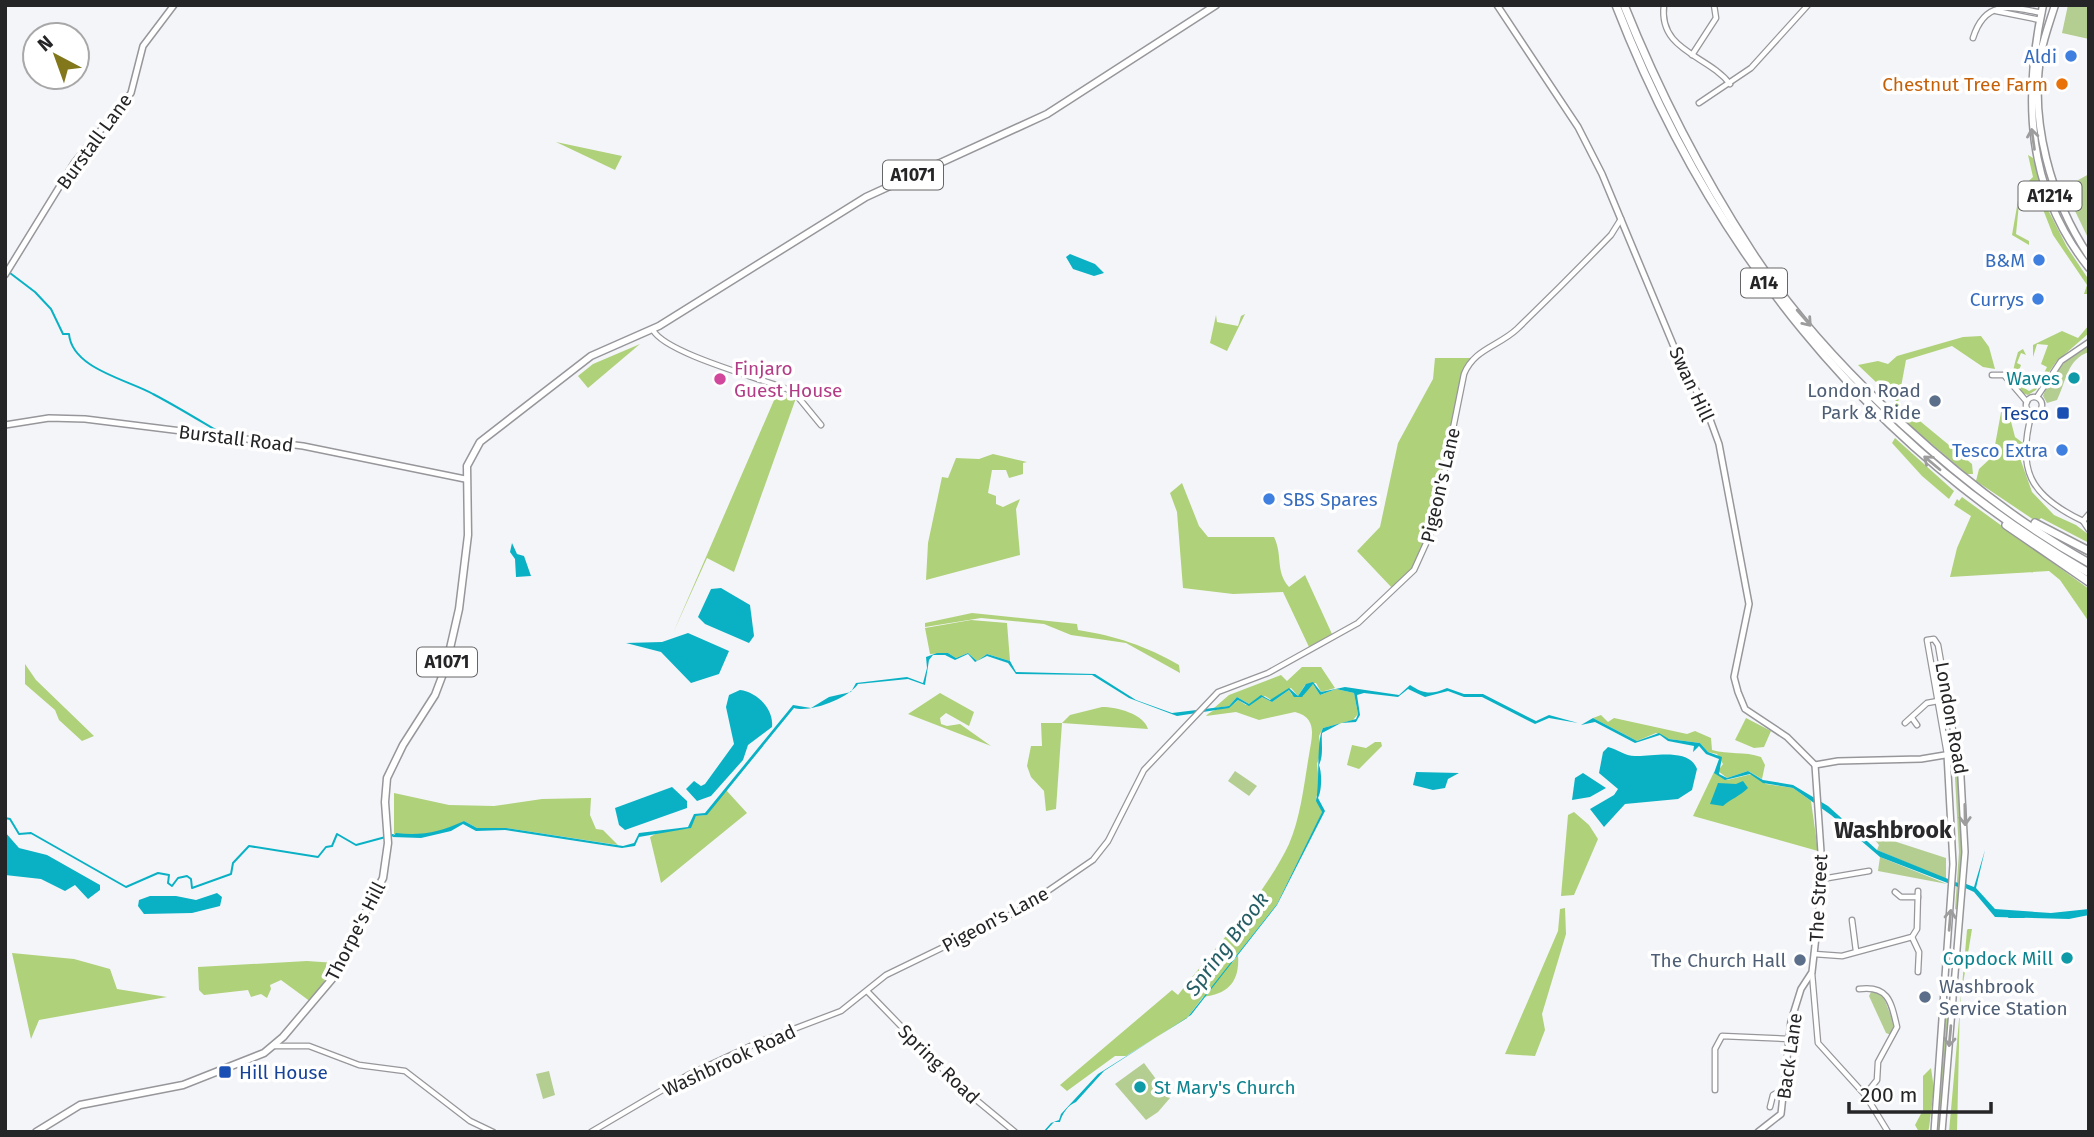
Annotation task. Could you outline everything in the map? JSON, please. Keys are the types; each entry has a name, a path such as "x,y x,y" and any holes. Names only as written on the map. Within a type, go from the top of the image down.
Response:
{"highway":[{"name":"A14","path":"1616,5 1664,113 1743,253 1783,309 1855,393 1905,440 1986,505 2089,573"},
{"name":"A14","path":"1624,5 1673,113 1709,178 1751,251 1787,299 1863,385 1909,429 2015,515 2089,563"},
{"name":"A14","path":"1986,505 2000,521 2089,582"},
{"name":"A14","path":"2015,515 2089,551"}],"main road":[{"name":"A1071","path":"465,479 474,450 503,423 591,356 653,330 866,197 1065,104 1177,28 1216,5"},
{"path":"2047,33 2042,14 2053,5"},
{"name":"A1214","path":"2053,5 2040,64 2040,111 2049,171 2070,226 2089,256"},
{"name":"A1214","path":"2042,14 2031,74 2030,116 2034,148 2063,229 2089,268"},
{"name":"Thorpe's Hill","path":"274,1046 322,992 343,960 383,878 388,843 385,802 387,778 403,745 435,695 454,635 468,535 465,479"},
{"name":"A1071","path":"36,1132 80,1105 183,1086 253,1058 274,1046"}],"street":[{"name":"Burstall Lane","path":"5,275 74,163 131,93 142,49 174,5"},
{"name":"Swan Hill","path":"1497,5 1578,127 1628,235 1677,354 1707,411 1719,444 1749,604 1734,677 1745,709 1787,737 1815,765"},
{"path":"1664,5 1668,34 1676,44 1718,70 1730,84"},
{"path":"1692,55 1716,17 1714,5"},
{"path":"1699,103 1730,84 1759,60 1808,5"},
{"path":"1973,38 1981,18 1991,11 2008,8 2042,14"},
{"name":"Pigeon's Lane","path":"867,991 890,973 1020,910 1087,864 1105,847 1144,771 1218,692 1268,673 1358,623 1415,570 1433,528 1466,368 1478,354 1516,331 1611,235 1621,219"},
{"path":"1611,235 1628,235"},
{"path":"653,330 662,341 700,358 787,389 798,397 821,425"},
{"path":"2027,402 2037,397 2060,361 2089,342"},
{"path":"1992,375 2004,375 2027,402 2027,409 2032,412"},
{"path":"2032,412 2042,407 2037,397"},
{"path":"2032,412 2025,447 2031,480 2046,501 2082,521 2089,530"},
{"name":"Burstall Road","path":"5,425 48,418 85,418 303,446 465,479"},
{"path":"2082,521 2089,514"},
{"name":"London Road","path":"1934,1132 1953,877 1952,813 1947,754 1927,640 1937,643 1962,770 1964,800 1964,878 1942,1132"},
{"path":"1905,723 1927,703 1949,699"},
{"path":"1912,718 1917,725"},
{"path":"1815,765 1838,761 1922,759 1957,754"},
{"name":"The Street","path":"1815,765 1822,879 1812,972 1815,1035 1821,1047 1865,1095 1888,1132"},
{"path":"1822,879 1869,871"},
{"path":"1814,954 1842,956 1912,937 1917,929 1918,891"},
{"path":"1895,892 1901,897 1918,897"},
{"path":"1852,920 1857,951"},
{"path":"1912,937 1919,952 1919,972"},
{"name":"Back Lane","path":"1758,1132 1780,1116 1788,1040 1799,994 1812,972"},
{"path":"1867,988 1868,995"},
{"path":"1859,989 1878,988 1883,992 1897,1027 1878,1062 1877,1080 1865,1095"},
{"name":"Washbrook Road","path":"591,1132 688,1075 757,1043 834,1014 867,991"},
{"name":"Spring Road","path":"867,991 957,1084 1015,1132"},
{"path":"1799,994 1812,996"},
{"path":"1713,1088 1715,1049 1722,1036 1788,1040"},
{"path":"274,1046 309,1046 359,1065 405,1071 470,1122 493,1132"},
{"path":"1770,1107 1773,1095 1782,1090"}],"green space":[{"path":"2068,5 2089,5 2089,39 2062,33"},
{"path":"556,142 622,156 615,170"},
{"path":"2028,155 2033,158 2045,198 2043,200 2067,247 2089,280 2089,294 2084,294 2087,285 2053,235 2037,194 2024,190 2020,194 2016,234 2029,241 2029,245 2012,235 2020,189 2033,177"},
{"path":"2089,174 2089,240 2064,188"},
{"path":"1245,314 1227,351 1210,343 1216,315 1217,322 1238,326 1241,316"},
{"path":"2089,325 2089,333 2056,362 2036,390 2028,395 2016,389 2013,378 2018,352 2023,349 2026,355 2021,353 2017,363 2021,365 2015,382 2029,391 2037,387 2047,367 2041,364 2048,345 2037,344 2033,357 2033,345 2062,331 2078,338"},
{"path":"1981,336 1989,347 1995,369 1983,367 1952,346 1906,360 1898,403 1972,464 1973,474 1967,474 1892,409 1897,402 1858,365 1878,361 1888,364 1897,356 1963,337"},
{"path":"640,344 588,388 578,376 593,364"},
{"path":"2089,346 2089,352 2076,360 2068,372 2057,400 2047,403 2043,396 2055,373 2067,360"},
{"path":"1435,358 1473,358 1466,368 1427,546 1414,570 1394,590 1357,551 1380,527 1398,443 1433,379"},
{"path":"778,391 796,398 734,572 707,558 673,633"},
{"path":"2007,406 2015,437 2023,443 2021,461 2032,492 2054,515 2076,525 2089,535 2089,543 2041,518 2037,522 1976,481 1979,469 1993,456 2002,407"},
{"path":"1895,438 1954,491 1949,499 1922,476 1892,443"},
{"path":"993,454 1027,462 1023,463 1023,474 1009,478 1006,470 992,470 988,493 996,496 996,504 1003,507 1020,499 1016,509 1020,555 926,580 928,543 942,477 948,478 956,458 979,459"},
{"path":"1182,483 1199,526 1208,537 1274,537 1285,581 1289,587 1305,575 1332,634 1309,647 1283,592 1233,594 1183,588 1177,512 1170,493"},
{"path":"1962,497 2089,589 2089,622 2060,580 2049,571 1950,577 1957,548 1971,516 1954,505 1957,499 1959,501"},
{"path":"972,613 1077,624 1078,630 1105,635 1155,652 1179,665 1180,673 1126,643 1071,635 1044,624 981,618 925,627 925,623"},
{"path":"971,620 1007,623 1010,661 987,654 977,661 968,653 956,658 948,653 930,654 925,628"},
{"path":"25,664 36,680 94,736 82,741 59,720 55,710 25,684"},
{"path":"1302,667 1321,667 1335,688 1321,692 1316,683 1305,685 1298,696 1291,688 1271,700 1265,696 1249,704 1237,697 1229,706 1214,708 1229,695 1281,675 1287,681"},
{"path":"1313,684 1320,695 1336,689 1354,693 1358,714 1353,720 1323,728 1319,736 1321,752 1317,764 1320,791 1316,797 1322,812 1277,904 1233,960 1232,963 1238,955 1237,973 1231,985 1219,993 1203,997 1187,1018 1126,1056 1115,1056 1067,1091 1060,1085 1172,990 1178,995 1238,922 1279,864 1289,844 1302,800 1311,741 1310,723 1295,712 1259,720 1236,712 1206,716 1238,700 1246,705 1262,697 1272,702 1289,690 1292,695 1303,696 1307,687"},
{"path":"940,693 974,712 969,726 946,713 940,718 941,724 960,724 991,746 908,714"},
{"path":"1108,707 1136,715 1148,729 1062,723 1070,715"},
{"path":"1601,715 1608,722 1614,718 1687,734 1695,731 1711,738 1712,750 1761,757 1765,765 1762,779 1748,771 1727,778 1718,771 1723,764 1717,754 1708,752 1700,743 1669,739 1656,733 1637,741 1593,718"},
{"path":"1746,718 1771,731 1764,747 1754,748 1735,740"},
{"path":"1041,723 1062,723 1056,809 1046,811 1044,791 1031,777 1027,766 1031,746 1042,746"},
{"path":"1375,742 1381,742 1382,746 1359,769 1347,765 1352,745 1366,748"},
{"path":"1954,759 1959,768 1962,853 1958,910 1955,909 1959,852"},
{"path":"1235,771 1257,786 1249,796 1228,781"},
{"path":"1714,772 1727,780 1752,774 1766,784 1793,788 1811,801 1818,851 1693,816"},
{"path":"726,790 747,813 661,883 650,837 659,832 690,828 696,816 706,815"},
{"path":"394,793 449,805 494,806 542,799 591,798 590,815 596,829 603,830 618,845 506,828 477,828 464,821 450,829 420,836 394,834"},
{"path":"1574,812 1589,825 1598,839 1574,895 1561,896 1568,815"},
{"path":"1869,833 1946,858 1946,879 1877,850 1879,845"},
{"path":"1880,857 1947,884 1878,871"},
{"path":"1565,908 1566,934 1542,1014 1545,1030 1535,1056 1505,1054 1558,931 1560,909"},
{"path":"1972,929 1961,994 1967,930"},
{"path":"12,953 74,959 110,969 117,989 167,997 39,1020 31,1039"},
{"path":"307,961 336,963 311,1002 281,980 270,985 267,998 261,994 251,997 248,990 204,995 199,990 198,967"},
{"path":"1872,990 1882,993 1894,1024 1891,1035 1886,1033 1869,996"},
{"path":"1960,1011 1957,1132 1949,1132"},
{"path":"1945,1018 1949,1019 1940,1132 1936,1132"},
{"path":"1144,1063 1170,1098 1158,1112 1146,1120 1115,1084"},
{"path":"1931,1068 1934,1089 1929,1128 1928,1132 1919,1132 1915,1125 1923,1110 1923,1076"},
{"path":"549,1071 555,1095 543,1099 536,1074"}],"water":[{"path":"1070,254 1095,264 1104,273 1094,276 1073,269 1066,257"},
{"path":"512,543 517,554 524,556 531,576 516,577 515,559 510,552"},
{"path":"721,588 750,605 754,636 749,643 705,624 698,617 711,589"},
{"path":"688,633 729,651 719,674 691,683 661,652 626,643 662,642"},
{"path":"937,653 948,653 956,658 968,653 977,661 968,654 955,660 945,655 933,655 929,660 925,685 908,679 858,684 852,690 856,683 907,677 923,683 927,668 926,657"},
{"path":"987,654 1010,661 1016,672 1095,674 1136,700 1172,713 1229,706 1237,697 1249,704 1261,695 1270,700 1289,688 1298,696 1306,684 1313,682 1321,692 1345,687 1399,695 1410,685 1428,693 1447,688 1464,694 1483,694 1536,721 1549,715 1578,723 1549,718 1535,724 1482,697 1464,697 1448,691 1425,697 1408,689 1398,697 1364,693 1357,695 1360,715 1356,722 1341,723 1356,719 1358,714 1354,693 1336,689 1320,695 1313,684 1302,697 1294,697 1289,690 1272,702 1262,697 1249,706 1238,700 1229,708 1177,716 1129,698 1092,675 1016,674 1008,663 987,656 977,661"},
{"path":"740,690 763,702 770,714 772,727 748,745 743,760 711,796 697,801 686,789 694,781 701,786 705,784 734,744 726,707 729,695"},
{"path":"849,692 838,699 812,707 829,697"},
{"path":"793,705 810,708 794,708 707,815 696,816 691,828 639,837 635,846 622,848 505,830 476,831 463,824 451,831 421,838 392,837 396,833 431,832 464,821 477,828 506,828 623,846 634,843 639,833 688,827 694,814 705,813"},
{"path":"1593,718 1637,741 1659,733 1669,739 1700,743 1708,752 1722,757 1719,774 1727,778 1748,771 1763,780 1793,785 1828,806 1877,850 1958,883 1958,887 1880,857 1831,815 1793,788 1763,783 1750,774 1725,780 1714,773 1719,759 1706,754 1699,746 1693,752 1694,746 1668,741 1660,735 1635,743 1595,722 1581,725"},
{"path":"1341,723 1322,733 1319,765 1321,786 1318,798 1325,811 1277,905 1188,1017 1277,904 1322,812 1316,801 1320,742 1323,728"},
{"path":"1608,747 1631,756 1678,755 1686,758 1693,762 1697,769 1692,790 1678,799 1625,804 1604,827 1590,809 1614,795 1618,789 1599,773 1603,752"},
{"path":"1416,772 1459,773 1448,779 1445,788 1433,790 1413,785"},
{"path":"1583,773 1606,788 1590,797 1572,800 1575,778"},
{"path":"1743,781 1748,788 1742,793 1723,806 1710,804 1718,783 1736,784"},
{"path":"672,787 687,801 687,808 625,830 619,825 615,808"},
{"path":"5,832 19,848 47,855 100,885 100,890 88,899 75,885 65,891 41,879 5,875"},
{"path":"1985,850 1976,888 1995,909 2051,913 2089,909 2089,915 2069,919 1995,917 1974,892 1961,886 1961,882 1974,887"},
{"path":"217,893 222,897 220,906 192,913 144,914 138,906 139,900 150,896 176,896 196,900"},
{"path":"1158,1036 1104,1071 1068,1108 1060,1122 1054,1122 1043,1132 1051,1123 1059,1120 1061,1114 1098,1074"}],"waterway":[{"path":"10,273 35,292 51,309 63,334 69,334 72,346 91,365 153,394 219,432"},
{"path":"5,818 10,819 19,834 31,833 126,887 158,873 169,875 168,883 172,886 178,878 187,876 191,879 192,888 231,874 233,863 249,846 318,857 326,847 332,846 337,834 356,845 393,835"},
{"path":"2009,917 2024,917"}],"place":[{"name":"Aldi","path":"2071,56"},
{"name":"Chestnut Tree Farm","path":"2062,84"},
{"name":"B&M","path":"2039,260"},
{"name":"Currys","path":"2038,299"},
{"name":"Waves","path":"2074,378"},
{"name":"Finjaro Guest House","path":"720,379"},
{"name":"London Road Park & Ride","path":"1935,401"},
{"name":"Tesco","path":"2063,413"},
{"name":"Tesco Extra","path":"2062,450"},
{"name":"SBS Spares","path":"1269,499"},
{"name":"Copdock Mill","path":"2067,958"},
{"name":"The Church Hall","path":"1800,960"},
{"name":"Washbrook Service Station","path":"1925,997"},
{"name":"Hill House","path":"225,1072"},
{"name":"St Mary's Church","path":"1140,1087"}],"district":[{"name":"Washbrook","path":"1893,830"}],"water label":[{"name":"Spring Brook","path":"1227,944"}]}
